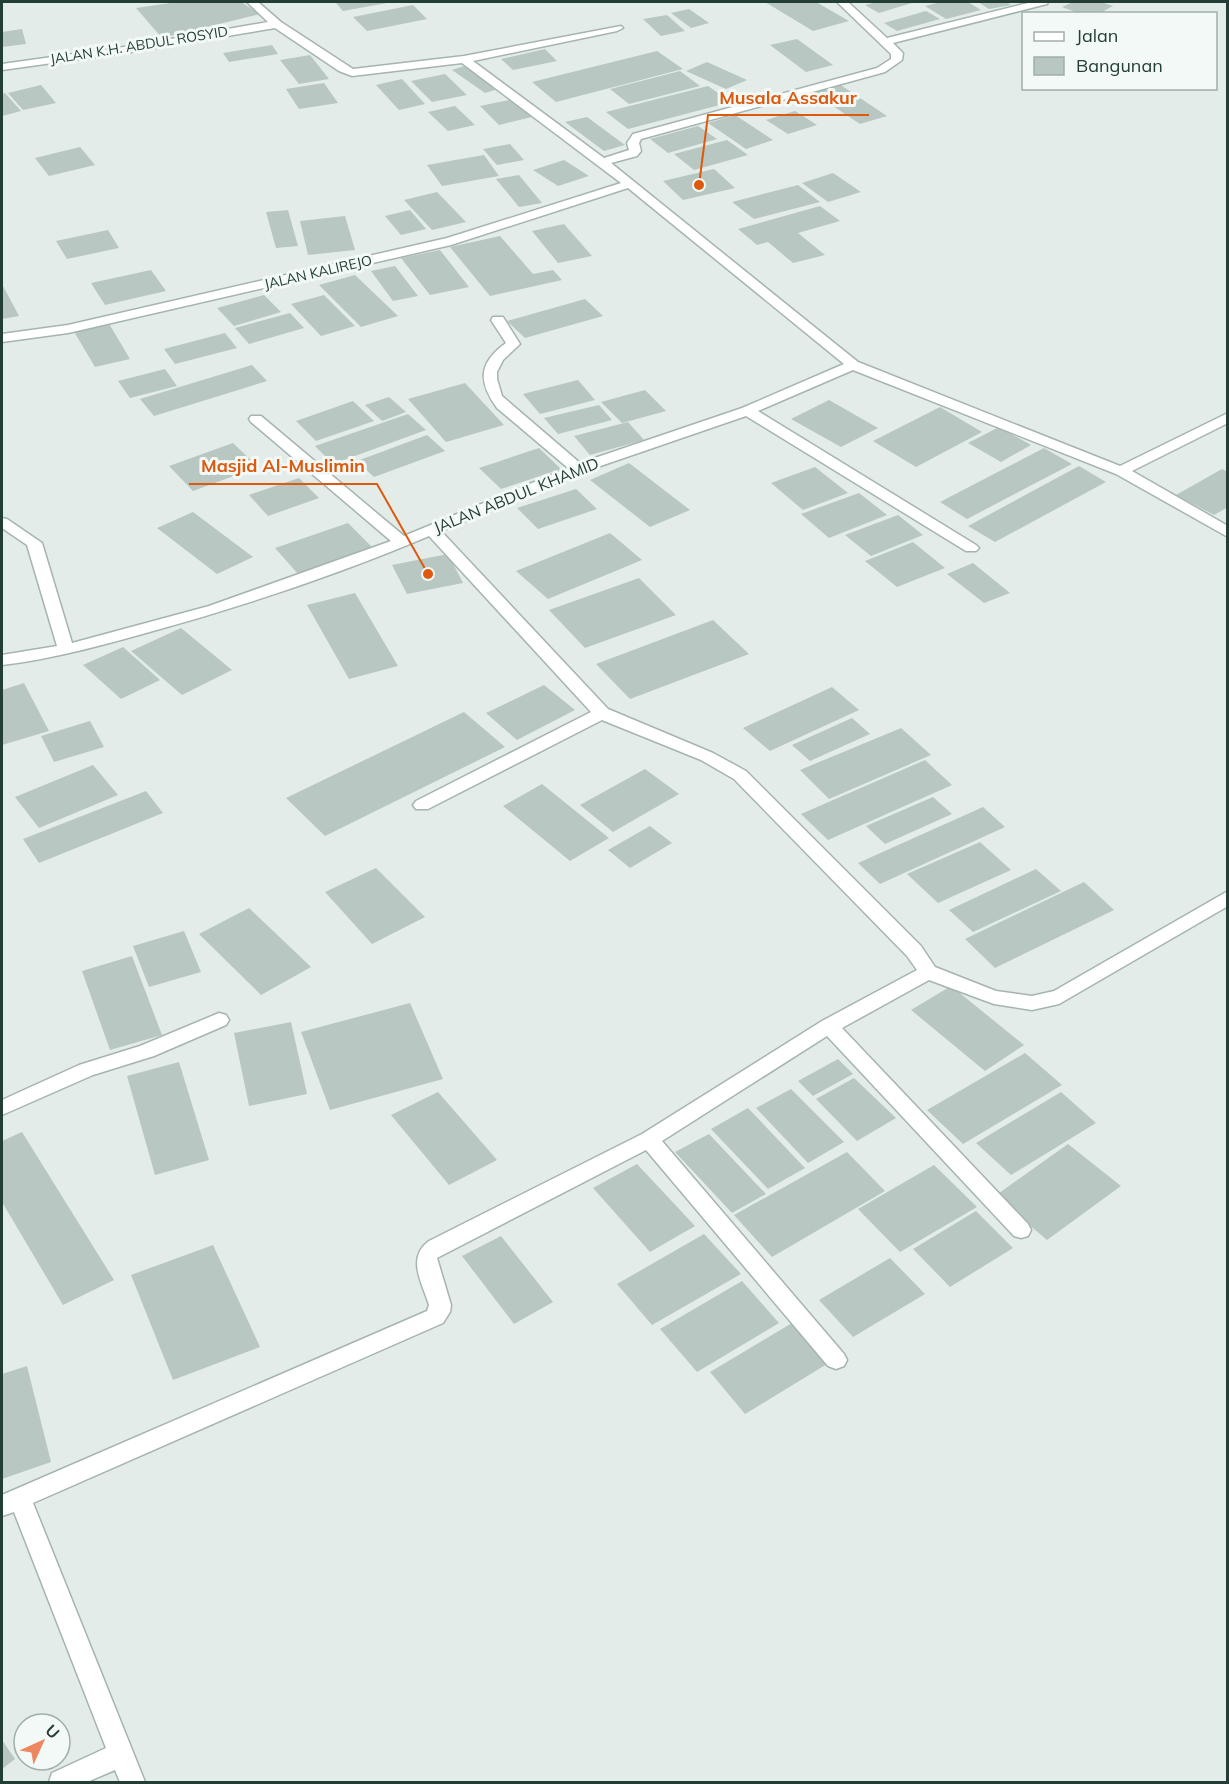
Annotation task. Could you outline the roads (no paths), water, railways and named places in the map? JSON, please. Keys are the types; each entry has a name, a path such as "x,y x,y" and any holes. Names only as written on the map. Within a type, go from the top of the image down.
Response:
{"street":[{"path":"252,2 277,24 352,73 464,58 617,28"},
{"path":"602,162 633,153 635,151 633,143 638,137 881,70 896,60 897,53 886,41 842,2"},
{"path":"886,41 1043,2"},
{"name":"JALAN K.H. ABDUL ROSYID","path":"2,67 131,49 277,24"},
{"path":"464,58 602,162 853,365 1121,471 1227,533"},
{"name":"JALAN KALIREJO","path":"2,338 68,329 451,241 629,184"},
{"path":"498,320 513,344 500,351 493,361 490,380 492,393 502,405 578,469"},
{"name":"JALAN ABDUL KHAMID","path":"2,660 66,650 215,609 402,542 578,469 747,411 853,365"},
{"path":"747,411 971,548"},
{"path":"1121,471 1227,417"},
{"path":"256,419 402,542"},
{"path":"2,522 34,543 66,650"},
{"path":"431,529 602,713 624,725 709,756 740,775 914,951 927,972 1011,1001 1032,1003 1059,997 1227,897"},
{"path":"422,805 602,713"},
{"path":"132,1782 11,1503 435,1317 440,1305 426,1260 431,1250 649,1139 829,1026 927,972"},
{"path":"2,1108 86,1070 147,1052 219,1020"},
{"path":"829,1026 1021,1230"},
{"path":"649,1139 836,1360"},
{"path":"61,1782 121,1754"}],"place":[{"name":"Musala Assakur","path":"699,185"},
{"name":"Masjid Al-Muslimin","path":"428,574"}]}
